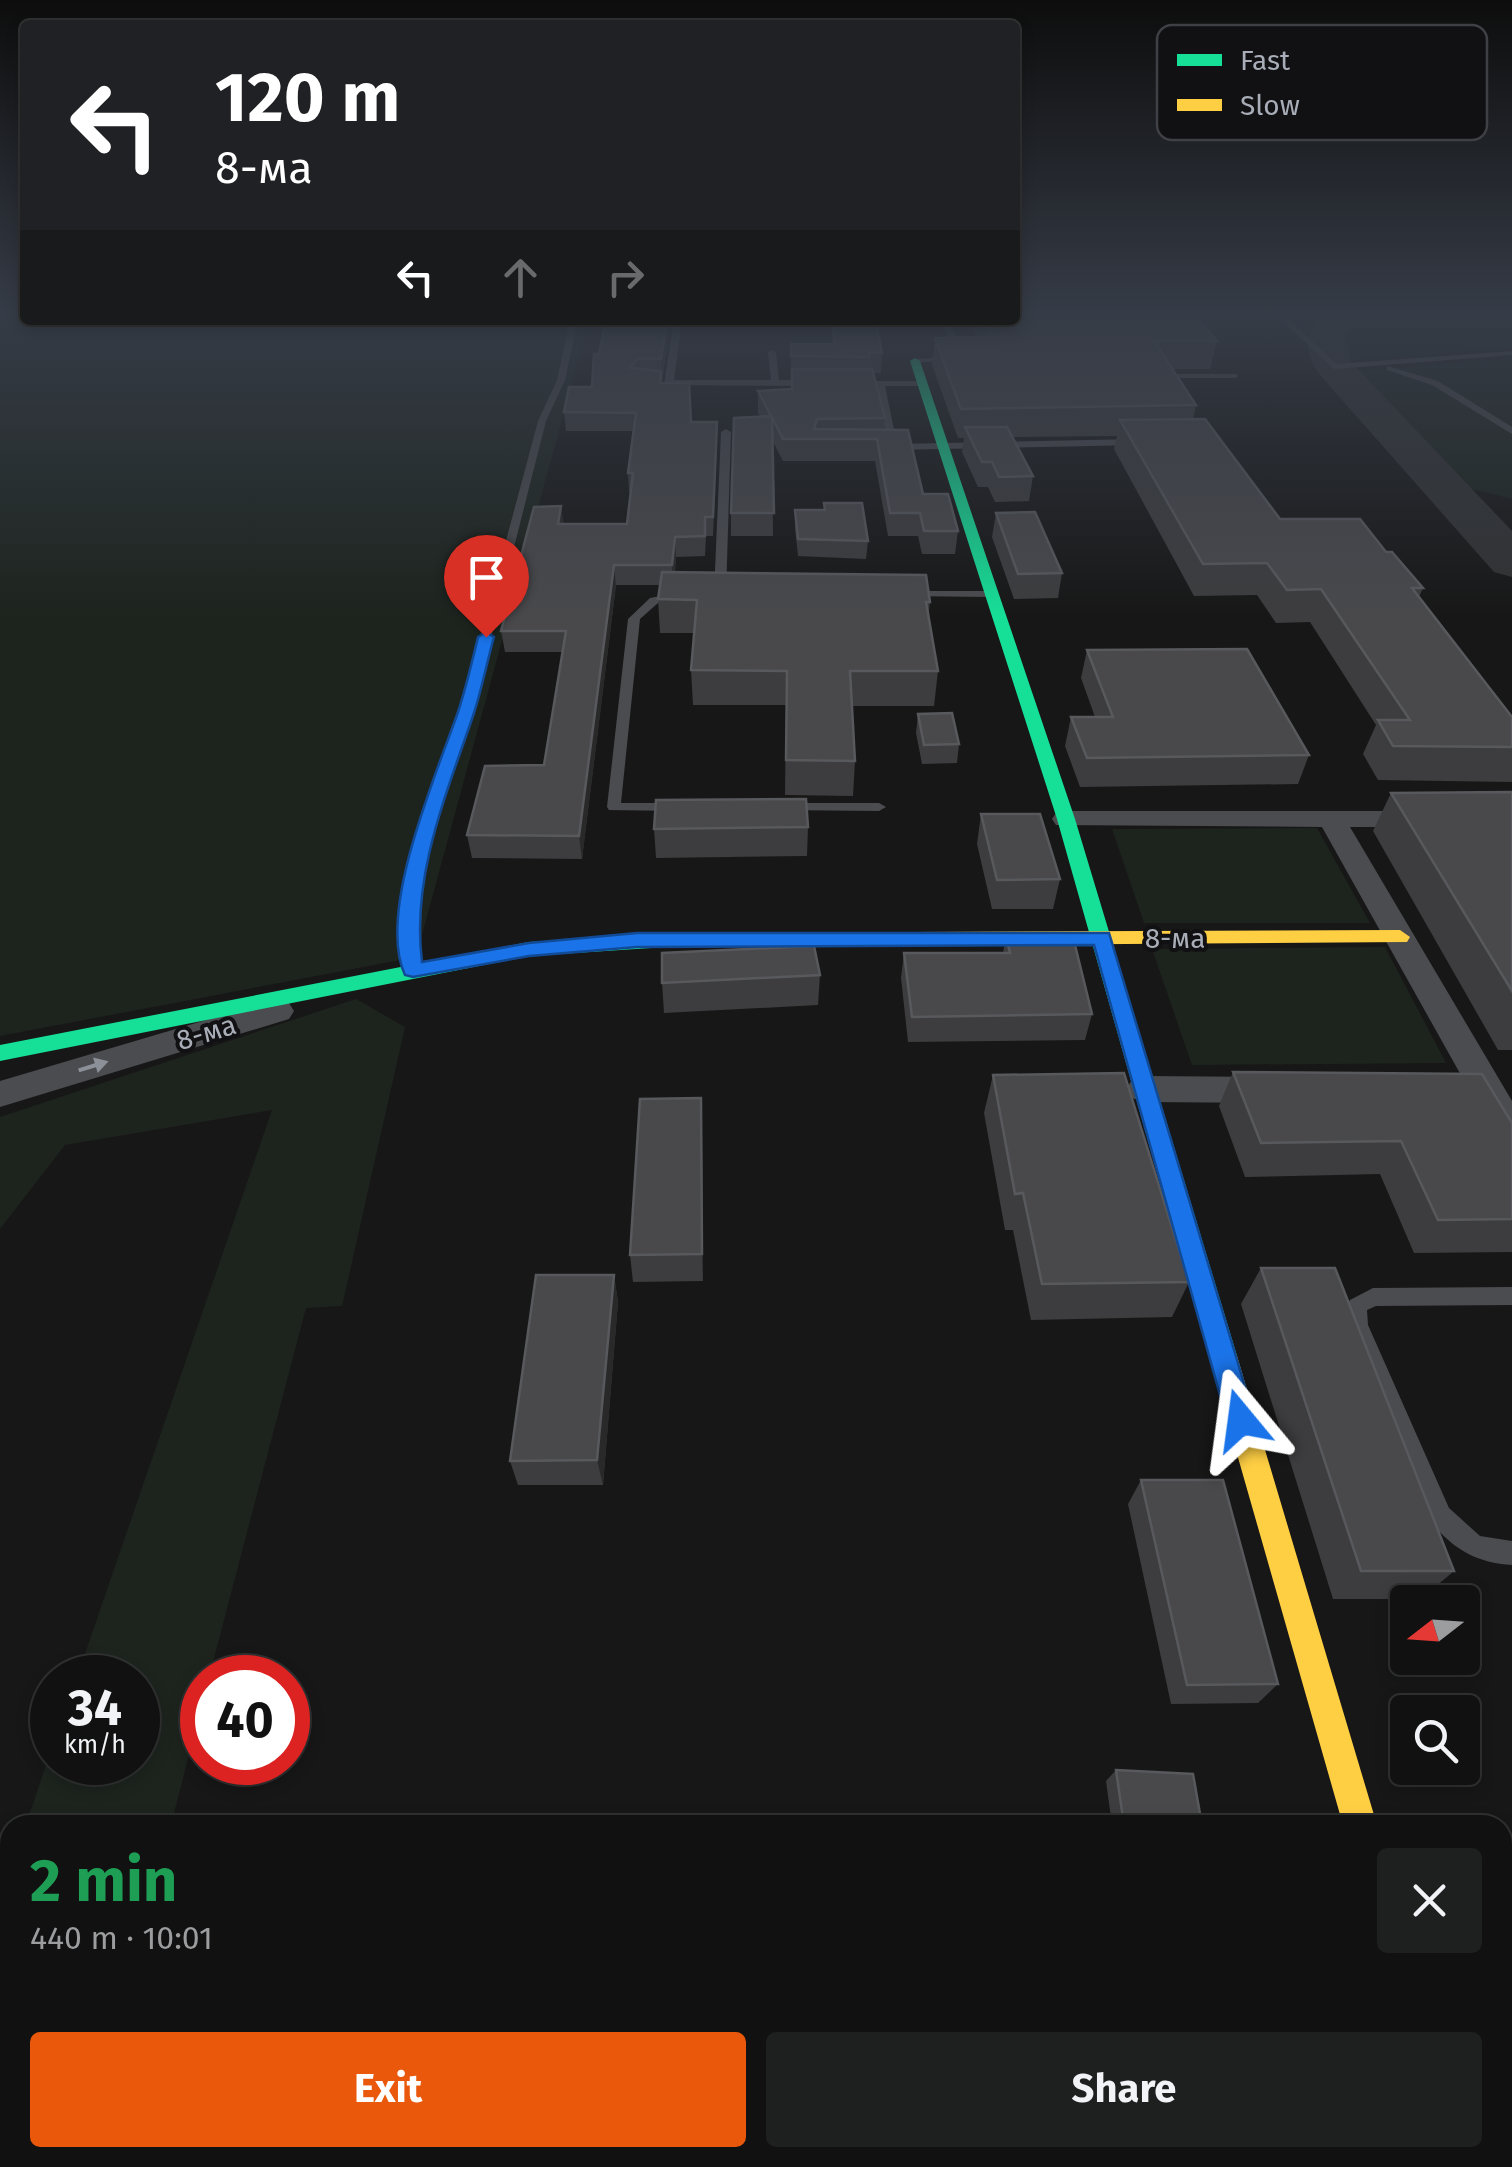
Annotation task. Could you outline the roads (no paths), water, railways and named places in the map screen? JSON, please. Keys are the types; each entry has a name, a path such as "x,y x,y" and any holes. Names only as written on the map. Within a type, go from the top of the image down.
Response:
{"street":[{"path":"932,415 1066,819 1357,1815"},
{"path":"1066,819 1512,819"},
{"path":"1331,819 1400,937 1500,1091 1512,1133"},
{"name":"8-ма","path":"0,1053 413,970 529,950 637,940 1400,937"},
{"name":"8-ма","path":"0,1094 413,970"},
{"path":"1144,1089 1315,1090"},
{"path":"1450,1090 1500,1091"}],"lane":[{"path":"413,970 407,923 430,810 467,709 544,415"},
{"path":"887,415 893,447"},
{"path":"1487,415 1512,431"},
{"path":"720,594 726,432"},
{"path":"875,447 1149,442"},
{"path":"690,807 614,807 634,619 646,603 664,595 740,594"},
{"path":"894,594 992,594"},
{"path":"765,807 879,806"},
{"path":"1512,1296 1373,1297 1357,1306 1358,1326 1441,1516 1460,1541 1487,1553 1512,1553"}]}
